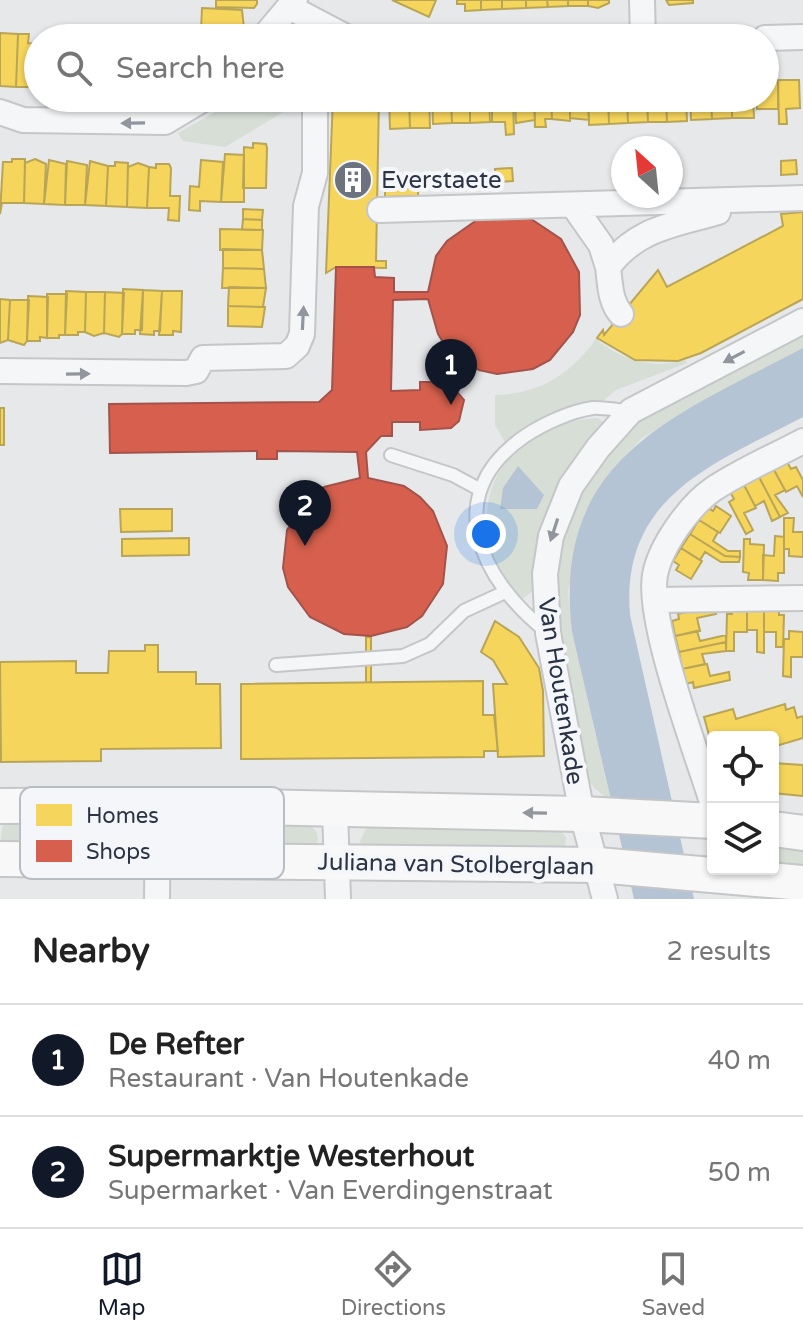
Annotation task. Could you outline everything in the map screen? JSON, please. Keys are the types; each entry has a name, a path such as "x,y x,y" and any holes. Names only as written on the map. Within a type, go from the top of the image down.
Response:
{"street":[{"path":"642,0 643,24"},
{"path":"275,24 292,4 312,24"},
{"path":"779,38 803,37"},
{"path":"0,112 23,120 165,122 182,112"},
{"path":"0,371 186,373 196,371 203,358 286,356 297,346 302,334 306,206 315,173 315,112"},
{"path":"380,210 803,198"},
{"path":"608,267 635,238 649,230 725,210 741,200"},
{"path":"573,205 601,245 614,307 621,314"},
{"name":"Van Houtenkade","path":"605,899 611,866 548,633 545,574 551,536 571,486 598,448 631,411 803,321"},
{"path":"712,803 666,651 655,575 665,550 689,513 711,491 803,441"},
{"path":"657,600 803,598"},
{"path":"0,806 20,806"},
{"path":"284,809 597,815 697,820"},
{"path":"335,811 338,899"},
{"path":"779,830 803,833"},
{"name":"Juliana van Stolberglaan","path":"0,859 20,859"},
{"name":"Juliana van Stolberglaan","path":"284,862 611,866 692,871 732,881 803,883"}],"lane":[{"path":"548,633 520,611 505,592 479,541 475,514 479,489 496,458 536,429 595,408 631,411"},
{"path":"391,455 453,475 479,489"},
{"path":"276,665 403,656 430,644 464,611 505,592"}],"shaded area":[{"path":"215,112 283,112 225,147 183,141 178,133"},
{"path":"803,332 803,348 642,438 613,469 594,498 568,591 572,632 611,801 594,788 585,774 555,605 555,567 568,519 578,496 606,454 641,420"},
{"path":"596,339 617,353 638,361 661,364 686,360 687,363 616,390 601,403 551,416 505,442 495,425 495,395 526,391 552,380 575,363"},
{"path":"598,418 606,424 536,589 522,599 506,583 491,547 487,521 489,497 497,475 510,457 528,441 549,429 572,421"},
{"path":"3,822 20,822 20,847 0,847"},
{"path":"284,824 308,824 316,831 317,847 284,847"},
{"path":"368,825 559,830 566,837 565,847 556,855 361,849 360,841"},
{"path":"779,846 803,848 803,877 779,871"}],"water":[{"path":"803,348 803,417 738,450 680,488 657,512 641,540 631,574 630,615 694,899 634,899 572,632 571,572 581,524 602,483 631,450 668,422 710,397"},
{"path":"518,466 544,495 537,509 500,509 503,488"}],"building: Homes":[{"path":"216,0 257,0 257,4 254,8 216,7"},
{"path":"392,0 436,0 429,17"},
{"path":"457,0 481,0 481,10 465,11 465,4 457,4"},
{"path":"481,0 502,0 502,9 481,10"},
{"path":"502,0 526,0 526,8 502,9"},
{"path":"526,0 547,0 548,7 526,8"},
{"path":"547,0 568,0 568,6 548,7"},
{"path":"568,0 588,0 588,6 568,6"},
{"path":"588,0 609,0 609,3 598,8 588,6"},
{"path":"666,0 693,0 693,3 669,5"},
{"path":"202,8 242,10 244,24 201,24"},
{"path":"0,33 18,34 16,87 0,86"},
{"path":"18,34 24,34 24,87 16,87"},
{"path":"779,80 799,80 800,108 786,109 787,124 779,124"},
{"name":"Everstaete","path":"332,112 379,112 376,261 386,261 386,268 336,267 326,273"},
{"path":"389,112 409,112 410,128 390,129"},
{"path":"409,112 429,112 430,128 410,128"},
{"path":"433,112 452,112 452,123 433,124"},
{"path":"452,112 470,112 470,123 452,123"},
{"path":"470,112 490,112 490,122 470,123"},
{"path":"492,112 513,112 514,134 506,135 505,122 492,122"},
{"path":"516,112 535,112 535,120 516,123"},
{"path":"534,112 552,112 552,119 545,119 546,127 535,127"},
{"path":"552,112 570,112 570,121 552,119"},
{"path":"570,112 589,112 589,120 570,118"},
{"path":"589,112 609,112 609,124 589,125"},
{"path":"609,112 628,112 628,123 609,124"},
{"path":"628,112 648,112 648,122 628,123"},
{"path":"648,112 667,112 667,122 648,122"},
{"path":"667,112 687,112 687,121 667,122"},
{"path":"691,112 712,112 712,119 691,120"},
{"path":"712,112 732,112 732,118 712,119"},
{"path":"732,112 754,112 754,118 732,118"},
{"path":"253,143 266,144 266,188 243,188 244,147 253,148"},
{"path":"225,154 244,155 244,202 221,202"},
{"path":"12,159 25,159 24,203 2,203 0,214 3,162 12,162"},
{"path":"35,159 46,164 44,204 24,203 25,163"},
{"path":"49,160 66,164 65,205 44,204"},
{"path":"201,160 223,162 221,202 200,201 200,211 189,210 190,186 199,187"},
{"path":"796,160 797,174 781,175 781,161"},
{"path":"67,161 87,165 85,205 65,205"},
{"path":"90,161 108,166 106,206 85,205"},
{"path":"115,162 128,163 127,207 106,206 108,166 115,166"},
{"path":"138,163 149,167 147,208 127,207 128,167"},
{"path":"156,164 169,164 171,168 170,196 180,196 179,221 168,220 169,208 147,208 149,167 156,168"},
{"path":"512,168 513,181 496,182 495,169"},
{"path":"418,188 418,196 385,197 385,189"},
{"path":"243,209 263,210 262,220 243,219"},
{"path":"803,212 803,299 701,353 678,361 635,360 597,338 603,330 604,335 658,270 667,287 783,226 781,214"},
{"path":"243,219 262,220 262,230 242,230"},
{"path":"220,229 263,230 262,250 220,250"},
{"path":"223,249 262,250 264,269 223,268"},
{"path":"223,268 264,269 266,288 222,288"},
{"path":"229,287 266,288 263,307 228,306"},
{"path":"123,289 143,290 142,330 135,330 135,334 122,334"},
{"path":"143,290 162,291 160,331 154,331 154,335 140,334"},
{"path":"66,291 86,292 85,332 78,332 78,335 65,335"},
{"path":"162,291 182,291 181,332 173,331 173,335 159,335"},
{"path":"86,292 105,292 104,333 94,336 85,332"},
{"path":"105,292 124,293 122,334 119,337 104,333"},
{"path":"47,294 67,294 65,335 59,335 59,338 47,338"},
{"path":"28,296 48,297 47,338 40,337 40,341 27,341"},
{"path":"0,299 10,300 8,340 0,343"},
{"path":"10,300 29,300 27,341 24,345 8,340"},
{"path":"228,306 265,307 262,327 228,326"},
{"path":"0,408 4,408 4,445 0,445"},
{"path":"787,462 791,469 796,467 803,480 803,497 797,486 786,492 774,470"},
{"path":"774,470 785,490 775,495 788,513 780,517 759,477"},
{"path":"759,477 780,517 772,521 764,501 755,506 744,485"},
{"path":"744,485 756,508 744,513 753,530 746,534 729,502 734,499 730,492"},
{"path":"716,506 731,516 720,533 699,520 707,507 713,511"},
{"path":"120,509 172,509 172,531 121,532"},
{"path":"784,518 794,518 793,532 803,532 803,557 789,556 789,549 784,549"},
{"path":"699,520 718,532 713,541 728,551 740,551 740,557 725,556 690,534"},
{"path":"690,534 725,556 740,557 739,562 721,562 705,552 700,560 681,548"},
{"path":"775,536 784,537 784,573 778,573 778,581 763,580 763,555 774,556"},
{"path":"189,538 189,555 122,556 122,539"},
{"path":"744,539 750,539 750,544 764,545 763,580 748,580 749,573 743,572"},
{"path":"681,548 702,561 691,579 676,570 679,565 673,561"},
{"path":"714,606 716,614 697,618 700,631 675,636 672,621 679,619 678,614"},
{"path":"732,607 747,607 747,632 734,632 734,651 726,651 727,614 732,614"},
{"path":"747,607 764,607 764,653 757,652 757,630 747,630"},
{"path":"764,607 779,607 779,615 784,615 783,647 776,647 776,632 764,632"},
{"path":"495,621 519,637 539,668 543,691 544,756 498,757 493,684 507,684 493,660 481,652"},
{"path":"697,631 700,641 726,635 726,642 679,652 675,636"},
{"path":"789,631 803,632 803,657 791,657 791,677 783,676 784,639 789,639"},
{"path":"366,637 371,637 371,682 366,683"},
{"path":"726,642 726,651 702,654 705,664 682,669 679,652"},
{"path":"145,645 158,645 158,672 196,672 196,684 220,684 221,748 101,749 101,761 1,762 0,662 76,661 76,673 108,673 109,651 145,651"},
{"path":"707,664 710,676 729,672 730,680 694,688 693,682 686,684 682,669"},
{"path":"483,681 483,715 494,715 498,751 484,751 484,757 241,759 241,684"},
{"path":"785,704 786,710 794,707 797,718 803,716 803,738 779,745 779,731 708,731 704,717 733,709 736,719"},
{"path":"779,763 803,765 803,796 779,794"}],"building: Shops":[{"path":"494,215 531,219 561,239 579,272 580,315 573,332 550,360 533,369 497,374 479,370 448,350 438,334 428,299 393,300 391,391 420,390 420,382 441,382 450,384 464,400 459,421 451,428 420,430 420,422 392,422 392,436 381,436 366,452 368,478 404,486 420,497 433,511 447,546 443,584 422,616 407,627 371,636 344,634 310,617 288,587 283,568 287,530 308,499 324,487 360,478 357,452 277,451 277,459 257,459 257,451 110,453 109,404 319,402 332,390 336,267 374,267 375,277 394,278 394,292 428,292 436,256 447,241 477,220"}],"place":[{"name":"Everstaete","path":"353,180"},
{"name":"De Refter","path":"451,405"},
{"name":"Supermarktje Westerhout","path":"305,546"}]}
